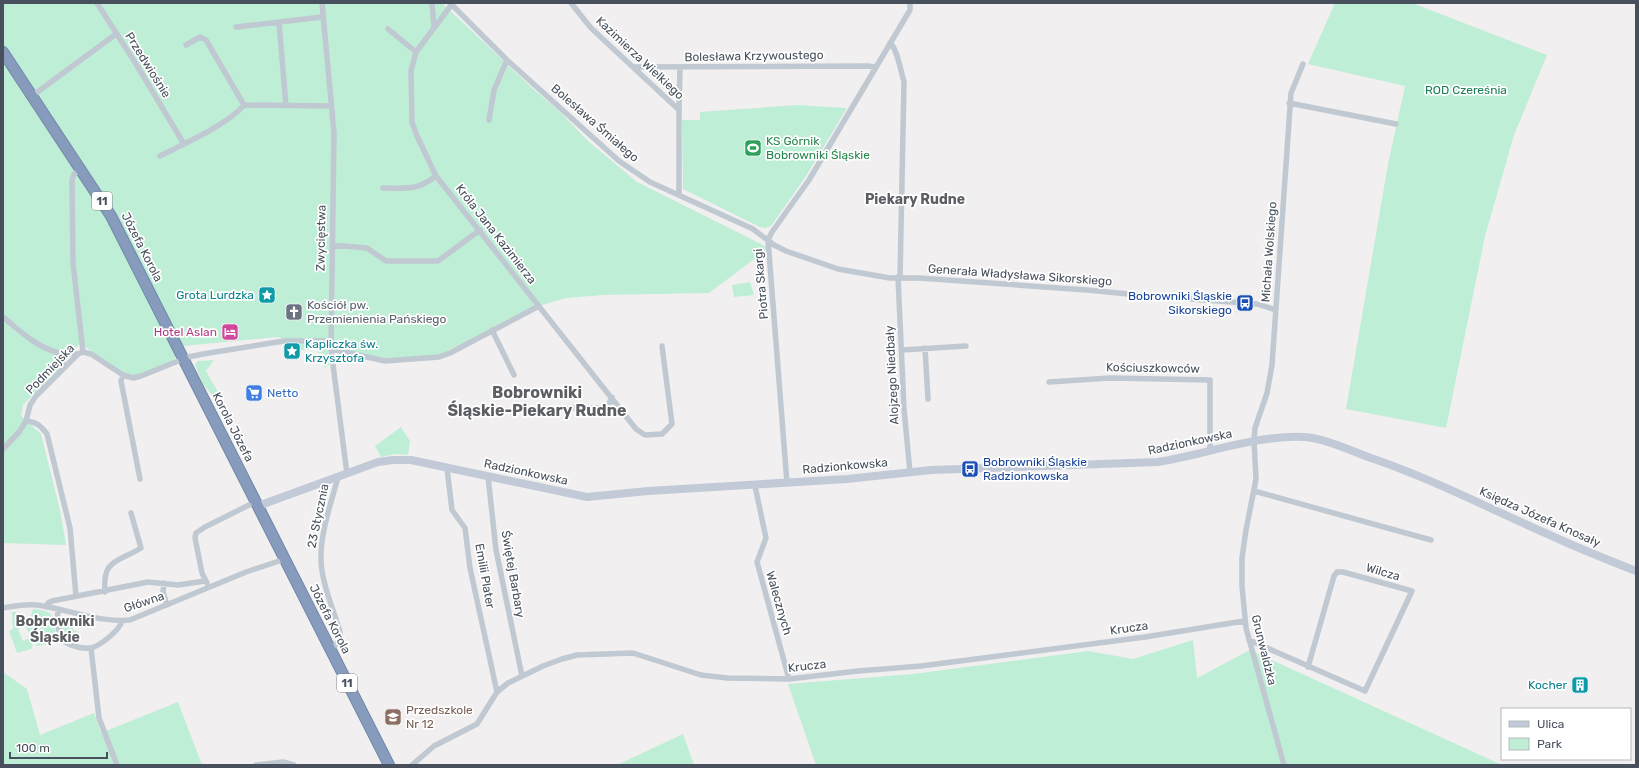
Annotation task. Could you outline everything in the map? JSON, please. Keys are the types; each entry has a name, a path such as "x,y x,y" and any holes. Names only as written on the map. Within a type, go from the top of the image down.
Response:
{"highway":[{"name":"Józefa Korola","path":"3,52 111,216 184,359"},
{"name":"Korola Józefa","path":"184,359 254,506"},
{"name":"Józefa Korola","path":"254,506 284,559 388,765"}],"street":[{"name":"Przedwiośnie","path":"97,3 184,144"},
{"name":"Zwycięstwa","path":"322,3 322,17 334,133 330,349 347,474"},
{"path":"432,3 434,27"},
{"path":"451,4 459,3"},
{"name":"Kazimierza Wielkiego","path":"571,3 591,28 679,110"},
{"name":"Piotra Skargi","path":"787,483 768,240 772,232 809,180 910,10 910,3"},
{"name":"Króla Jana Kazimierza","path":"451,4 416,52 411,71 412,122 436,176 636,429 645,435 662,434 672,424 662,346"},
{"name":"Bolesława Śmiałego","path":"451,4 507,60 620,161 650,182 753,229 768,240"},
{"path":"236,27 322,17"},
{"path":"279,22 286,106"},
{"path":"388,30 416,52"},
{"path":"32,96 116,34"},
{"path":"186,45 200,37 206,40 244,105"},
{"name":"Alojzego Niedbały","path":"890,43 893,45 897,55 904,82 902,228 899,278 904,409 910,472"},
{"path":"489,120 494,90 507,60"},
{"name":"Michała Wolskiego","path":"1254,441 1255,428 1270,379 1276,329 1290,103 1293,86 1303,64"},
{"name":"Bolesława Krzywoustego","path":"634,68 875,67"},
{"name":"Kazimierza Wielkiego","path":"679,194 680,68"},
{"path":"1290,103 1396,124"},
{"path":"160,156 236,114 244,105 331,106"},
{"name":"Podmiejska","path":"3,449 19,432 26,420 30,405 36,396 81,353 71,239 72,180 74,174 81,169"},
{"path":"383,188 415,188 424,185 436,176"},
{"path":"332,245 367,248 386,261 438,261 480,230"},
{"name":"Generała Władysława Sikorskiego","path":"768,240 786,251 838,269 868,275 1079,289 1257,304 1276,310"},
{"path":"330,349 386,361 439,357 450,353 539,306"},
{"path":"3,317 31,340 56,352 91,354 123,376 133,378 184,359 203,354 284,341 330,341"},
{"path":"492,330 514,375"},
{"path":"902,350 966,346"},
{"path":"925,348 928,398"},
{"path":"56,352 62,360 64,368"},
{"path":"123,376 122,381 124,397 140,479"},
{"name":"Kościuszkowców","path":"1049,382 1110,378 1210,380 1210,451"},
{"path":"570,408 607,408 612,397"},
{"path":"26,420 41,426 47,434 70,528 76,596"},
{"name":"Radzionkowska","path":"254,506 378,462 393,460 411,460 587,497 648,491 755,486 847,479 910,472 1158,462 1254,441 1290,437 1313,438 1392,465 1435,483"},
{"name":"Grunwaldzka","path":"1254,441 1256,469 1254,491 1242,558 1244,621 1284,765"},
{"name":"Emilii Plater","path":"447,468 452,510 465,528 470,568 497,692"},
{"name":"Świętej Barbary","path":"488,476 496,550 522,676"},
{"name":"23 Stycznia","path":"330,649 335,646 339,640 340,632 325,581 321,563 321,550 338,477"},
{"name":"Księdza Józefa Knosały","path":"1435,483 1552,536 1636,571"},
{"name":"Walecznych","path":"755,486 766,538 757,562 789,679"},
{"path":"1254,491 1431,540"},
{"path":"209,588 205,580 195,538 196,533 205,527 254,506"},
{"path":"105,592 105,574 107,569 141,548 131,513"},
{"name":"Główna","path":"3,608 28,605 122,621 130,620 246,572 284,559"},
{"name":"Wilcza","path":"1338,572 1343,572 1412,591 1365,691 1308,667 1334,576 1338,572"},
{"path":"46,607 48,603 52,601 105,592 148,582 178,585 205,580"},
{"path":"164,583 163,592 167,605"},
{"path":"58,610 57,622 61,639 64,642 78,647 91,648 111,635 121,626 122,621"},
{"name":"Krucza","path":"412,765 434,746 476,724 497,692 508,683 562,659 577,655 633,652 701,675 727,678 789,679 921,666 1137,638 1244,621"},
{"path":"1249,640 1308,667"},
{"path":"91,648 100,725 117,765"},
{"path":"256,765 283,762 294,765"}],"green space":[{"path":"3,3 442,3 561,113 588,141 637,182 769,248 709,293 603,295 566,298 539,306 439,355 405,360 370,358 328,350 329,365 324,368 321,359 324,359 323,353 318,353 317,348 296,351 296,355 290,356 288,354 289,345 301,343 277,337 183,346 172,362 149,373 131,376 113,367 80,343 59,369 23,405 21,416 41,434 60,510 66,545 3,543"},
{"name":"ROD Czereśnia","path":"1335,3 1412,3 1547,55 1514,135 1485,236 1446,428 1346,409 1388,164 1405,86 1308,64"},
{"name":"KS Górnik Bobrowniki Śląskie","path":"797,105 847,108 806,176 771,226 765,228 760,227 683,189 682,120 700,120 700,112"},
{"path":"750,282 754,295 734,297 732,285"},
{"path":"214,360 206,371 218,392 212,395 203,384 195,365 198,361"},
{"path":"401,427 410,441 408,455 395,454 381,457 375,446"},
{"path":"33,609 49,613 54,618 55,622 46,622 31,616"},
{"path":"12,612 16,612 20,623 22,624 18,630 23,641 29,638 33,645 31,649 17,653 9,631 13,629"},
{"path":"37,620 55,626 56,637 54,642 38,646 35,645 25,626"},
{"path":"62,624 72,624 74,626 73,630 79,632 79,635 76,636 75,642 64,636 60,626"},
{"path":"1193,640 1197,678 1250,650 1502,765 816,765 788,684 913,674 1088,651 1133,659"},
{"path":"3,672 27,689 40,735 94,713 101,733 178,702 202,765 3,765"},
{"path":"683,734 694,765 617,765"}],"place":[{"name":"KS Górnik Bobrowniki Śląskie","path":"753,148"},
{"name":"Grota Lurdzka","path":"267,295"},
{"name":"Bobrowniki Śląskie Sikorskiego","path":"1245,303"},
{"name":"Kościół pw. Przemienienia Pańskiego","path":"294,312"},
{"name":"Hotel Aslan","path":"230,332"},
{"name":"Kapliczka św. Krzysztofa","path":"292,351"},
{"name":"Netto","path":"254,393"},
{"name":"Bobrowniki Śląskie Radzionkowska","path":"970,469"},
{"name":"Kocher","path":"1580,685"},
{"name":"Przedszkole Nr 12","path":"393,717"}],"district":[{"name":"Piekary Rudne","path":"915,199"},
{"name":"Bobrowniki Śląskie-Piekary Rudne","path":"537,401"},
{"name":"Bobrowniki Śląskie","path":"55,630"}]}
